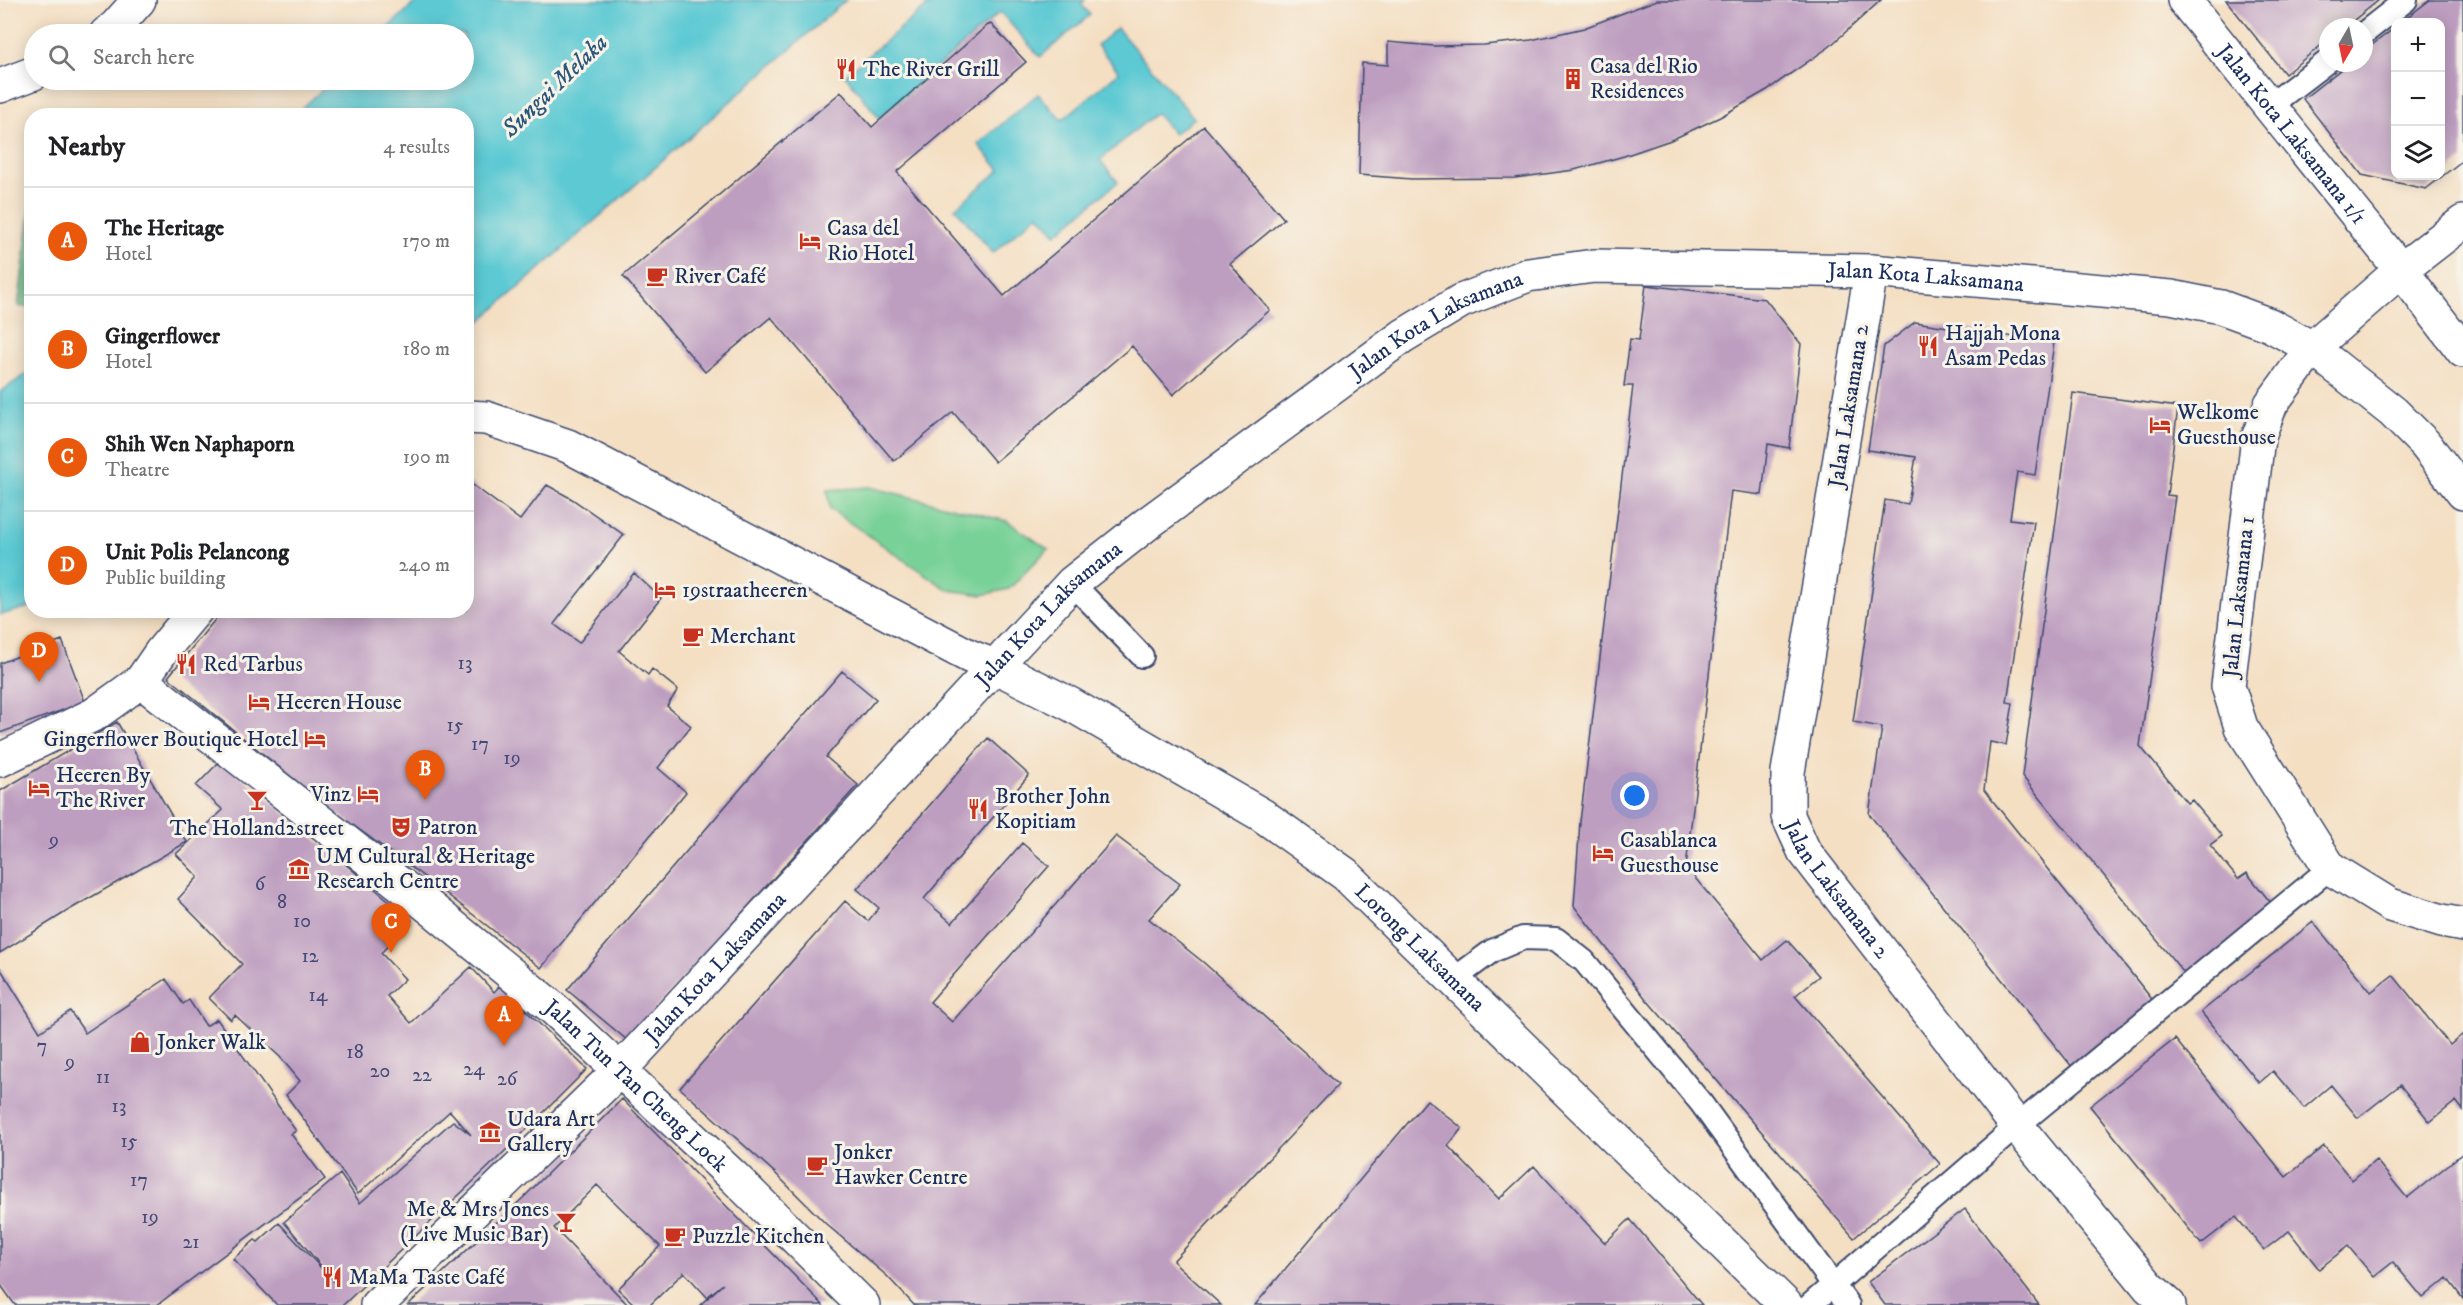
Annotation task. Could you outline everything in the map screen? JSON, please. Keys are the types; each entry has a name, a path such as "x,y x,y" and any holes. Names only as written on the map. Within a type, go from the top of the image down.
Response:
{"street":[{"path":"118,24 139,0"},
{"name":"Jalan Kota Laksamana 1/1","path":"2184,0 2401,270 2463,351"},
{"path":"0,86 24,77"},
{"name":"Jalan Laksamana 1","path":"2463,222 2401,270 2312,348 2271,404 2258,438 2228,686 2241,727 2330,868 2390,905 2463,925"},
{"name":"Jalan Kota Laksamana","path":"377,1305 620,1070 1072,583 1148,523 1403,336 1471,298 1528,275 1594,266 1871,271 2171,297 2221,307 2270,325 2312,348 2393,412 2425,444 2463,493"},
{"name":"Jalan Laksamana 2","path":"1871,271 1788,772 1788,816 1804,851 2017,1126 2149,1287 2169,1305"},
{"name":"Lorong Laksamana","path":"474,417 486,418 568,446 969,656 1070,704 1262,815 1345,874 1786,1305"},
{"path":"0,760 95,714 141,681 161,651 189,618"},
{"name":"Jalan Tun Tan Cheng Lock","path":"141,681 554,1009 734,1177 863,1305"}],"lane":[{"path":"2373,26 2406,0"},
{"path":"2270,106 2319,68"},
{"path":"1072,583 1142,656"},
{"path":"1810,1305 2017,1126 2330,868"},
{"path":"1454,979 1492,951 1523,938 1556,939 1584,961 1701,1103 1848,1305"}],"green space":[{"path":"24,258 24,307 18,306"},
{"path":"870,487 1007,521 1048,549 1009,589 982,595 948,590 830,509 827,490"}],"water":[{"name":"Sungai Melaka","path":"418,0 846,0 477,324 474,321 474,108 302,108 322,90 474,90 474,24 392,24"},
{"path":"934,0 1085,0 1081,4 1090,15 1040,57 1000,12 879,118 845,75"},
{"path":"1117,28 1194,118 1174,134 1156,113 1100,160 1118,182 1056,234 1038,214 993,253 955,208 1000,170 978,144 1038,94 1062,120 1119,72 1097,45"},
{"path":"24,376 24,609 0,615 0,392"}],"building":[{"name":"Casa del Rio Residences","path":"1657,0 1881,0 1829,47 1767,90 1720,117 1671,140 1624,156 1574,170 1515,178 1412,179 1359,175 1362,63 1388,65 1388,42 1434,46 1484,45 1531,40 1584,28"},
{"path":"2226,0 2379,0 2356,18 2319,18 2319,47 2285,74"},
{"path":"2430,0 2463,0 2463,160 2445,174 2445,18 2406,18"},
{"name":"Casa del Rio Hotel","path":"990,23 1026,62 897,172 1004,296 1204,126 1284,219 1230,264 1270,310 1173,395 1132,346 995,462 953,412 894,461 771,317 705,372 623,276 841,92 872,127"},
{"path":"2391,31 2391,180 2437,180 2426,189 2362,175 2303,99 2338,72 2373,72 2373,44"},
{"path":"1646,285 1765,299 1801,344 1789,448 1768,444 1762,495 1731,491 1686,867 1763,960 1787,940 1819,976 1795,996 1940,1164 1854,1238 1646,999 1574,906 1580,822 1633,386 1624,386 1630,339 1639,340"},
{"path":"1915,322 2054,343 2035,475 2017,472 2010,519 2034,522 2007,702 2013,703 2006,745 1990,742 1984,790 2155,1003 2073,1068 1869,814 1882,727 1853,722 1885,500 1908,504 1916,457 1868,450 1884,346"},
{"path":"2073,393 2178,407 2167,495 2175,496 2140,746 2187,803 2192,800 2222,836 2210,845 2238,879 2247,873 2275,908 2188,978 2022,776"},
{"path":"547,485 572,499 624,535 554,624 579,643 634,573 661,598 619,651 648,675 652,669 678,690 667,706 691,726 658,768 686,792 541,968 434,884 331,809 168,677 216,618 474,618 474,486 520,520"},
{"path":"62,640 85,702 0,733 0,663"},
{"path":"842,671 876,699 826,757 858,785 627,1040 567,990"},
{"path":"117,722 187,842 0,953 0,791"},
{"path":"988,738 1029,775 924,899 952,923 1022,843 1049,866 930,1002 952,1022 1116,836 1180,884 1149,919 1203,962 1338,1085 1173,1261 1221,1305 914,1305 887,1276 826,1224 774,1172 680,1088 845,901 868,921 879,908 857,889"},
{"path":"221,760 412,920 381,953 405,979 387,996 411,1023 471,967 494,992 500,986 587,1069 497,1159 343,1305 277,1305 233,1259 255,1240 258,1242 279,1223 338,1286 284,1222 340,1174 360,1203 453,1121 471,1135 450,1111 358,1194 286,1095 300,1081 280,1057 235,1015 231,1020 209,998 242,964 178,899 198,877 176,854 223,810 196,786"},
{"path":"2313,922 2371,992 2393,975 2450,1045 2463,1034 2463,1110 2456,1101 2430,1122 2400,1085 2358,1118 2331,1085 2304,1108 2273,1071 2259,1083 2201,1012"},
{"path":"0,968 40,1032 70,1011 85,1033 166,979 183,1004 189,1000 206,1026 217,1019 296,1131 291,1134 325,1179 157,1305 15,1305 0,1284"},
{"path":"2175,1039 2286,1177 2324,1146 2352,1180 2376,1160 2407,1198 2463,1153 2463,1299 2447,1278 2423,1298 2393,1262 2374,1277 2348,1246 2319,1269 2289,1231 2264,1250 2236,1217 2201,1244 2090,1106"},
{"path":"622,1099 823,1305 700,1305 723,1284 707,1297 684,1272 650,1305 635,1305 618,1289 660,1246 597,1185 554,1228 628,1305 408,1305 524,1197"},
{"path":"1427,1100 1462,1128 1448,1146 1499,1199 1534,1166 1605,1243 1630,1219 1702,1305 1255,1305"},
{"path":"1965,1209 2039,1305 1885,1305 1868,1282"}],"place":[{"name":"The River Grill","path":"846,69"},
{"name":"Casa del Rio Residences","path":"1573,79"},
{"name":"Casa del Rio Hotel","path":"810,241"},
{"name":"River Café","path":"657,276"},
{"name":"Hajjah Mona Asam Pedas","path":"1928,346"},
{"name":"Welkome Guesthouse","path":"2160,425"},
{"name":"19straatheeren","path":"665,590"},
{"name":"Merchant","path":"693,636"},
{"name":"Red Tarbus","path":"186,664"},
{"name":"Unit Polis Pelancong","path":"39,682"},
{"name":"Heeren House","path":"259,702"},
{"name":"Gingerflower Boutique Hotel","path":"315,739"},
{"name":"Heeren By The River","path":"39,788"},
{"name":"Vinz","path":"368,794"},
{"name":"The Holland2street","path":"257,800"},
{"name":"Gingerflower","path":"425,800"},
{"name":"Brother John Kopitiam","path":"978,809"},
{"name":"Patron","path":"401,827"},
{"name":"Casablanca Guesthouse","path":"1603,853"},
{"name":"UM Cultural & Heritage Research Centre","path":"299,869"},
{"name":"Shih Wen Naphaporn","path":"391,953"},
{"name":"Jonker Walk","path":"140,1042"},
{"name":"The Heritage","path":"504,1046"},
{"name":"Udara Art Gallery","path":"490,1132"},
{"name":"Jonker Hawker Centre","path":"817,1165"},
{"name":"Me & Mrs Jones (Live Music Bar)","path":"566,1222"},
{"name":"Puzzle Kitchen","path":"675,1236"},
{"name":"MaMa Taste Café","path":"332,1277"}]}
